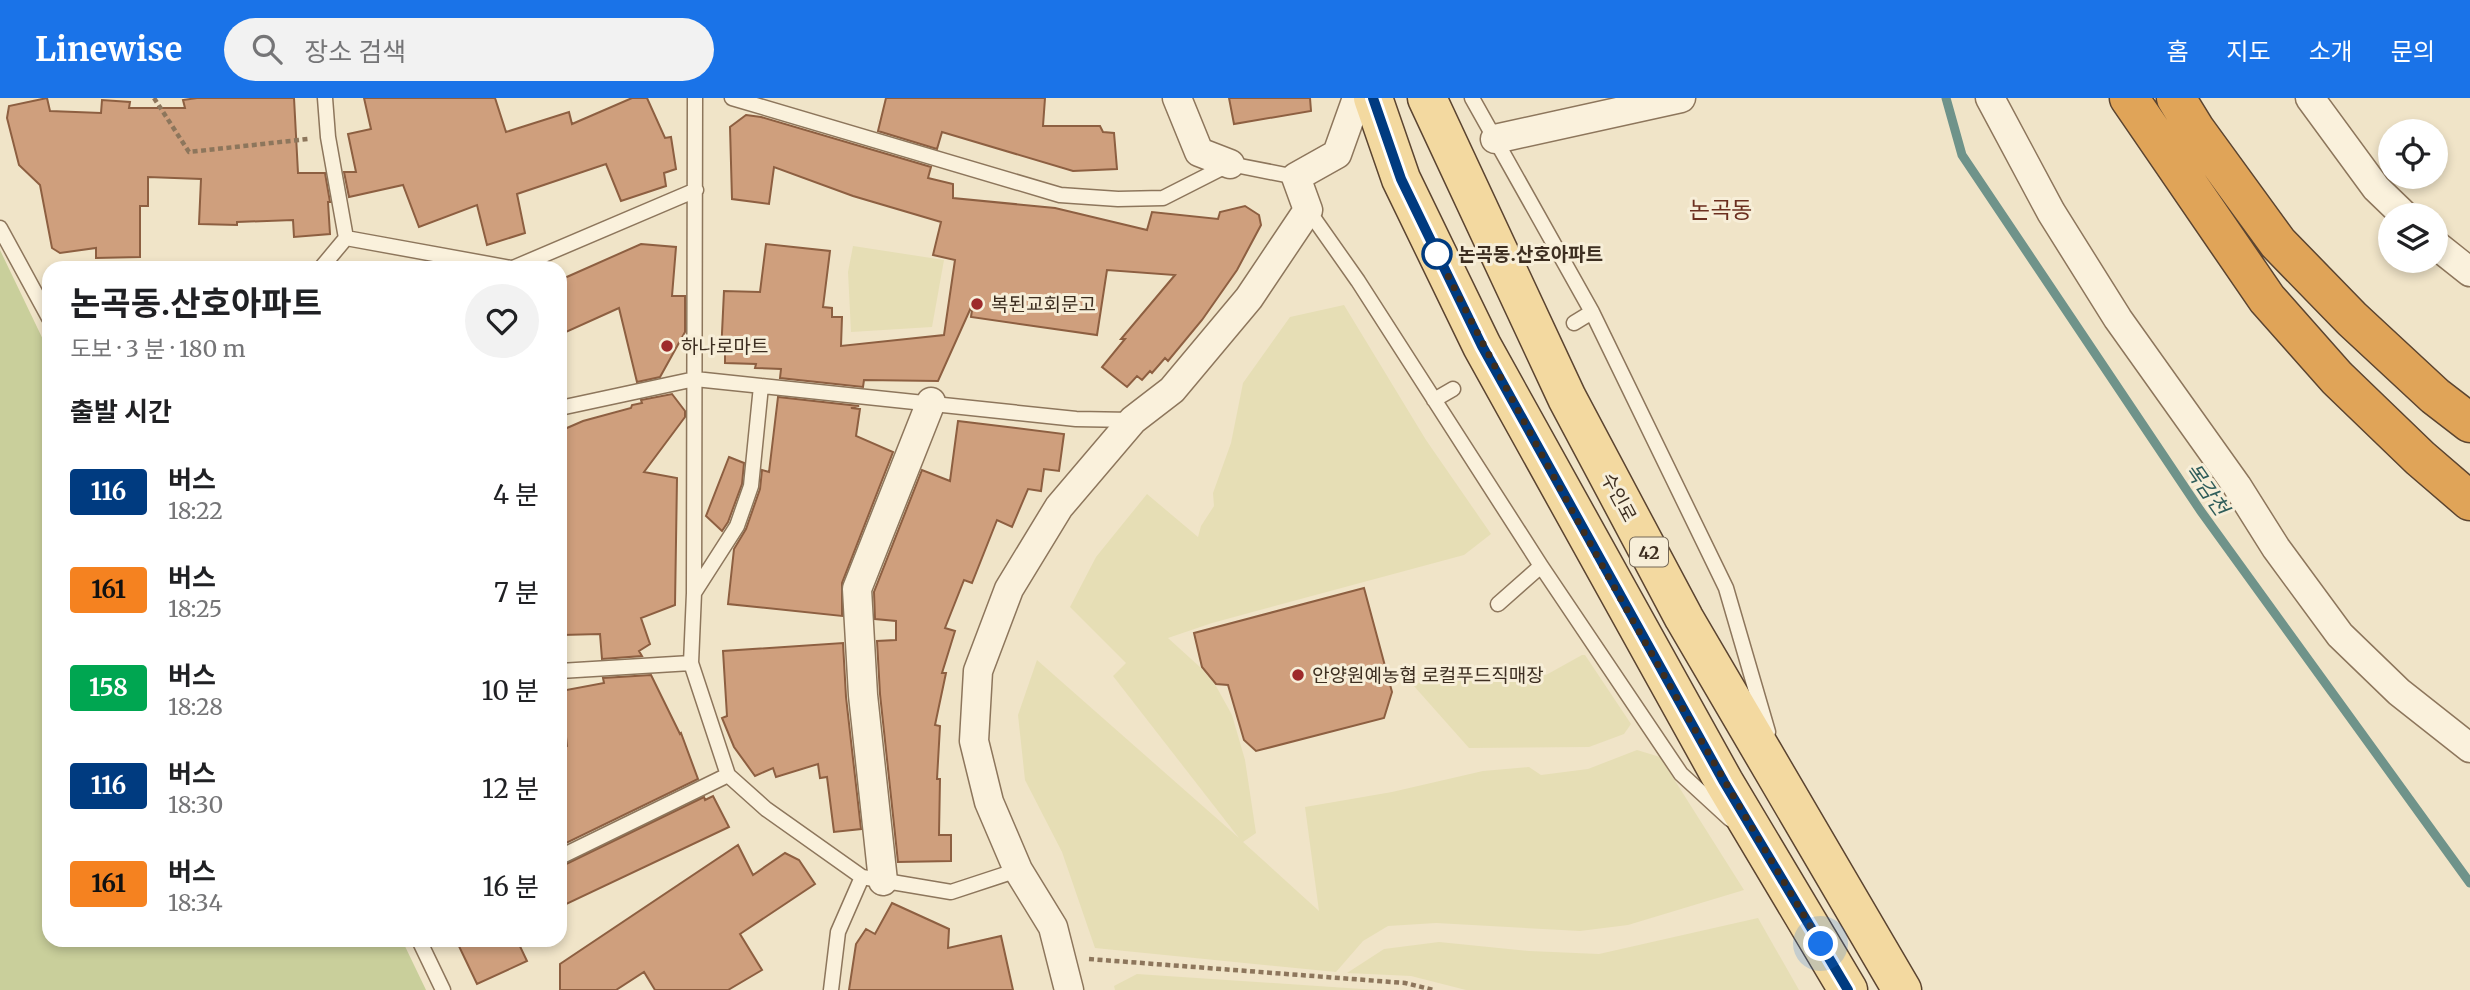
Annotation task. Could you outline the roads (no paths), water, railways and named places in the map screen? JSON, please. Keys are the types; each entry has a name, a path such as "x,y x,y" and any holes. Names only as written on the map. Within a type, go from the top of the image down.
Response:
{"highway":[{"path":"2129,98 2267,299 2336,378 2420,458 2470,501"},
{"path":"2176,98 2195,129 2278,243 2352,319 2435,396 2470,423"}],"main road":[{"name":"42","path":"1373,98 1401,179 1482,346 1724,782 1848,990"},
{"name":"수인로","path":"1427,98 1567,398 1684,618 1902,990"}],"street":[{"path":"1177,98 1199,152 1230,164"},
{"path":"1069,990 1053,927 1018,870 989,802 974,741 978,671 1009,589 1059,507 1133,420 1172,390 1249,298 1308,211 1296,177 1337,155 1357,98"},
{"path":"1494,139 1681,98"},
{"path":"1990,98 2051,212 2118,319 2237,486 2276,548 2340,635 2399,692 2470,748"},
{"path":"2310,98 2376,188 2392,203"},
{"path":"2448,255 2470,272"},
{"path":"873,879 857,589 931,402"}],"lane":[{"path":"325,98 328,137 346,238 327,261"},
{"path":"695,98 694,593 691,663 728,775 766,809 873,879 951,892 1018,870"},
{"path":"732,98 1060,195 1118,199 1163,198 1230,164 1296,177"},
{"path":"1472,98 1592,312 1726,588 1786,793"},
{"path":"529,261 696,190"},
{"path":"1308,211 1358,281 1541,566 1681,774 1767,853"},
{"path":"0,228 42,305"},
{"path":"346,238 473,261"},
{"path":"1574,323 1592,312"},
{"path":"567,402 695,379 1076,419 1133,420"},
{"path":"694,593 737,526 751,486 761,386"},
{"path":"1434,400 1453,389"},
{"path":"1499,604 1541,566"},
{"path":"567,671 691,663"},
{"path":"567,854 728,775"},
{"path":"831,990 838,932 873,879"},
{"path":"422,947 443,990"}],"waterway":[{"name":"목감천","path":"1946,98 1962,155 2200,510 2470,883"}],"place":[{"name":"논곡동.산호아파트","path":"1437,254"},
{"name":"복된교회문고","path":"977,304"},
{"name":"하나로마트","path":"667,346"},
{"name":"안양원예농협 로컬푸드직매장","path":"1298,675"}],"district":[{"name":"논곡동","path":"1721,209"}]}
